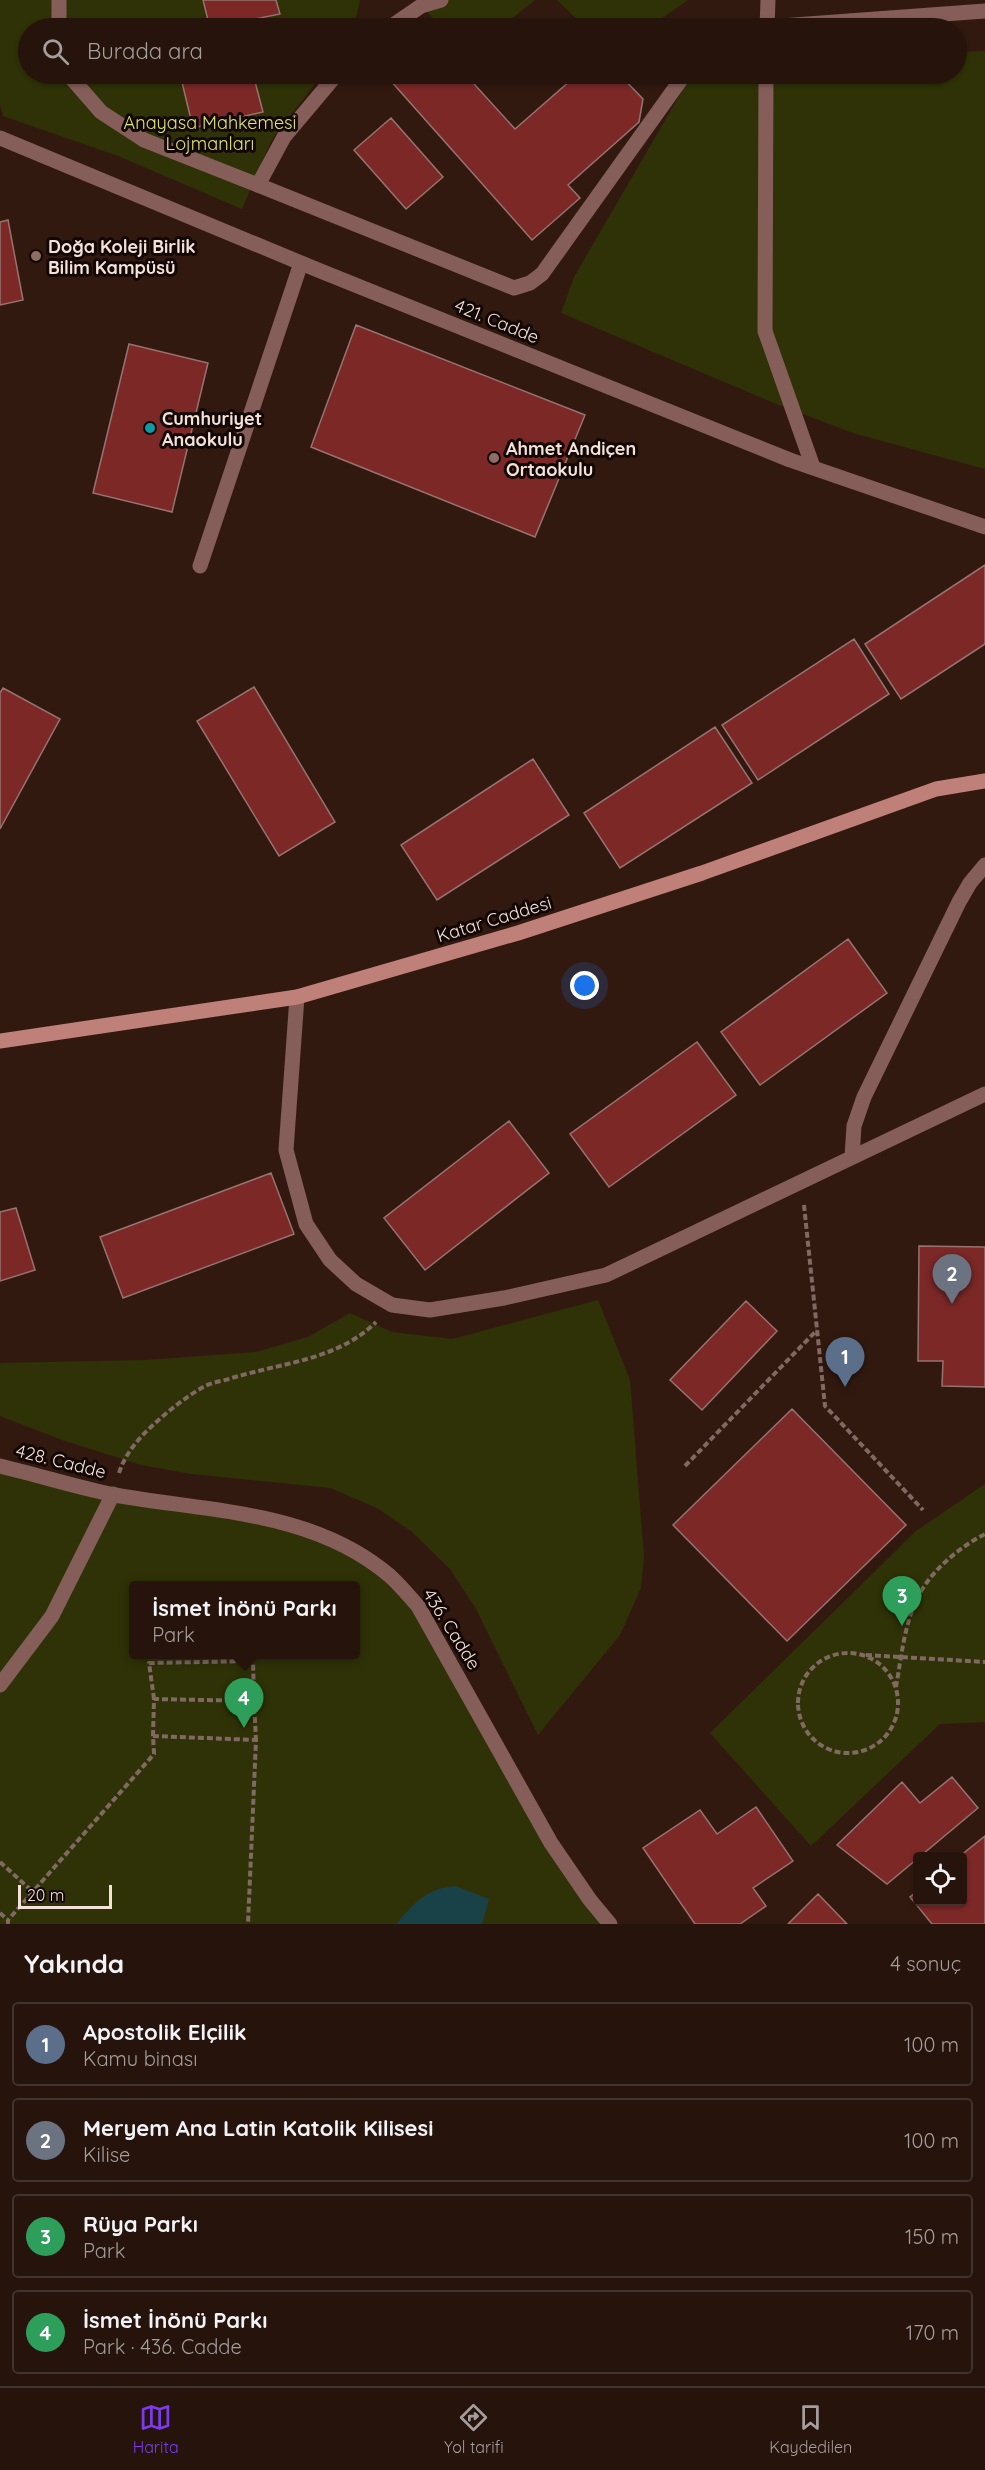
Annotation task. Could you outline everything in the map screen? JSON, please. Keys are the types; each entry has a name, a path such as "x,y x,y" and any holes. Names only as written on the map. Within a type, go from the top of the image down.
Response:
{"main road":[{"name":"Katar Caddesi","path":"0,1041 297,997 518,933 702,873 936,789 985,781"}],"street":[{"path":"59,0 59,18"},
{"path":"403,18 421,6 441,0"},
{"path":"767,18 768,0"},
{"path":"895,18 985,11"},
{"path":"77,84 101,112 144,140 514,288 530,283 542,274 678,84"},
{"path":"258,185 284,137 329,84"},
{"path":"766,84 765,331 813,467"},
{"name":"421. Cadde","path":"0,138 302,263 813,467 985,527"},
{"path":"200,567 302,263"},
{"path":"852,1157 854,1126 864,1096 958,902 985,865"},
{"path":"297,997 286,1150 306,1224 330,1260 356,1284 392,1305 430,1310 504,1298 606,1275 985,1094"},
{"name":"428. Cadde","path":"0,1466 113,1494"},
{"path":"0,1685 51,1616 113,1494"},
{"name":"436. Cadde","path":"113,1494 286,1522 322,1534 356,1552 390,1576 418,1606 550,1843 610,1924"}],"path":[{"path":"801,1181 825,1406 923,1510"},
{"path":"113,1494 124,1458 166,1413 206,1386 340,1348 364,1334 392,1305"},
{"path":"685,1466 817,1330"},
{"path":"895,1688 916,1600 934,1575 956,1552 985,1534"},
{"path":"862,1655 876,1662 888,1673 895,1688 898,1703 895,1720 887,1735 874,1746 858,1752 841,1753 825,1748 812,1738 802,1723 798,1707 799,1691 806,1676 816,1664 830,1656 846,1653 985,1662"},
{"path":"0,1913 8,1922 154,1754 154,1699 149,1663 254,1661 256,1740 248,1924"},
{"path":"154,1699 254,1701"},
{"path":"153,1736 256,1740"},
{"path":"0,1862 33,1892"}],"green space":[{"name":"Anayasa Mahkemesi Lojmanları","path":"0,0 360,0 356,18 18,18 18,84 315,84 272,139 242,209 118,156 3,116 0,105"},
{"path":"441,0 535,0 512,18 433,18 421,6"},
{"path":"557,0 688,0 662,18 576,18"},
{"path":"985,51 985,469 853,433 774,403 561,313 574,277 688,84 967,84 967,52"},
{"path":"598,1300 630,1380 644,1556 641,1588 620,1635 538,1735 476,1609 450,1569 412,1532 377,1508 330,1488 191,1474 141,1465 62,1440 0,1416 0,1363 145,1360 256,1352 308,1337 350,1313 392,1332 452,1339"},
{"path":"0,1466 322,1534 418,1606 512,1772 610,1924 0,1924"},
{"path":"985,1484 985,1722 940,1724 811,1846 710,1733 916,1531"}],"water":[{"path":"455,1886 489,1899 482,1924 396,1924 421,1898 436,1890"}],"building":[{"path":"203,0 276,0 280,14 260,18 208,18"},
{"path":"182,84 256,84 263,112 193,128"},
{"path":"394,84 474,84 515,129 567,84 629,84 643,99 639,122 568,185 580,198 532,240"},
{"path":"391,118 443,177 406,209 354,150"},
{"path":"8,220 23,300 0,305 0,222"},
{"path":"356,325 585,415 535,537 311,447"},
{"name":"Cumhuriyet Anaokulu","path":"129,344 208,363 172,512 93,493"},
{"path":"985,565 985,644 901,699 865,644"},
{"path":"854,639 889,694 758,780 722,725"},
{"path":"254,687 335,822 279,856 197,721"},
{"path":"3,688 60,719 0,829 0,693"},
{"path":"715,727 752,783 620,868 584,813"},
{"path":"533,759 569,815 437,900 401,845"},
{"path":"848,939 887,993 760,1085 721,1032"},
{"path":"697,1042 736,1095 609,1187 570,1134"},
{"path":"509,1121 549,1173 425,1270 384,1218"},
{"path":"271,1173 294,1234 123,1298 100,1237"},
{"path":"16,1208 35,1270 0,1281 0,1212"},
{"path":"919,1246 985,1247 985,1387 942,1386 943,1361 918,1361"},
{"path":"746,1301 777,1331 702,1410 670,1380"},
{"path":"792,1409 906,1525 787,1641 673,1525"},
{"path":"952,1777 978,1808 925,1852 913,1852 913,1862 887,1884 837,1845 902,1782 920,1803"},
{"path":"756,1807 793,1861 753,1888 766,1906 740,1924 695,1924 643,1848 700,1810 717,1834"},
{"path":"985,1836 985,1924 932,1924 917,1906 967,1906 967,1852 965,1852"},
{"path":"818,1894 847,1924 788,1924"}],"place":[{"name":"Doğa Koleji Birlik Bilim Kampüsü","path":"36,256"},
{"name":"Cumhuriyet Anaokulu","path":"150,428"},
{"name":"Ahmet Andiçen Ortaokulu","path":"494,458"},
{"name":"Meryem Ana Latin Katolik Kilisesi","path":"952,1304"},
{"name":"Apostolik Elçilik","path":"845,1387"},
{"name":"Rüya Parkı","path":"902,1626"},
{"name":"İsmet İnönü Parkı","path":"244,1728"}]}
